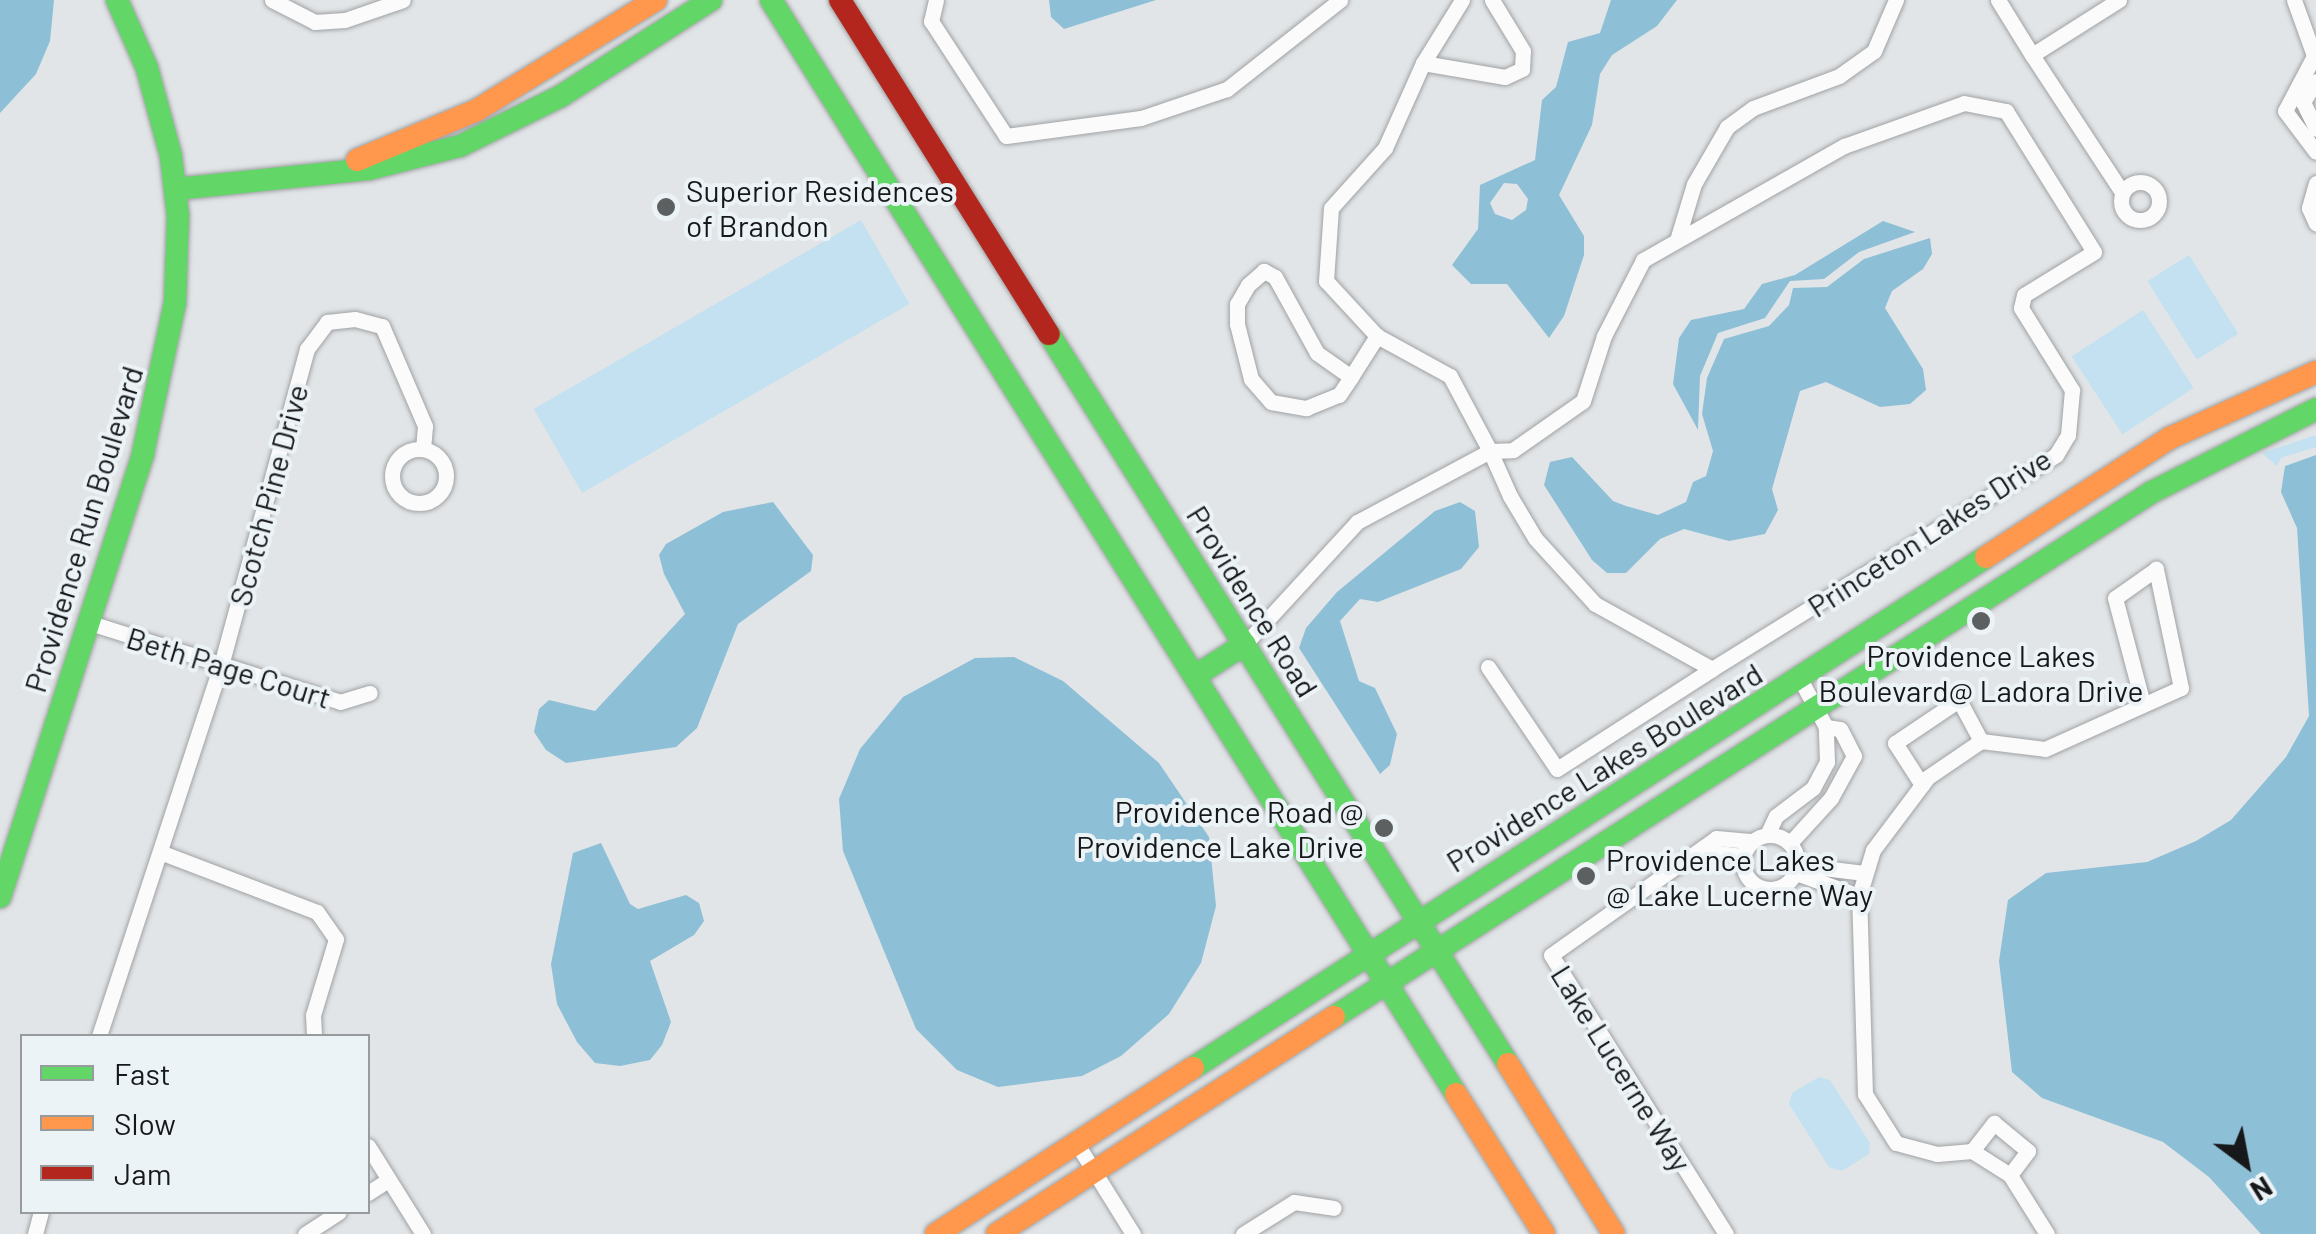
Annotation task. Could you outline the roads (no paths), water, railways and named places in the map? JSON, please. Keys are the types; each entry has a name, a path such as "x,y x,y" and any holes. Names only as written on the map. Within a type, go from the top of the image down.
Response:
{"street":[{"name":"Providence Run Boulevard","path":"0,896 143,453 167,349 177,273 176,189 156,96 118,0"},
{"path":"272,0 315,22 345,20 403,0"},
{"path":"306,175 477,110 656,0"},
{"path":"176,189 400,163 486,136 711,0"},
{"path":"771,0 1544,1234"},
{"name":"Providence Road","path":"840,0 1614,1234"},
{"path":"936,0 932,21 1006,136 1140,118 1227,89 1340,0"},
{"path":"1462,0 1423,63 1385,148 1331,208 1326,281 1377,336 1450,376 1518,510 1562,571 1595,604 1712,669 1557,769 1488,667"},
{"path":"1423,63 1506,77 1522,68 1523,51 1492,0"},
{"path":"1678,237 1694,184 1727,126 1753,108 1812,89 1851,68 1874,50 1896,0"},
{"path":"1998,0 2122,192"},
{"path":"2032,55 2119,0"},
{"path":"2294,0 2308,20 2315,59 2284,110 2316,152"},
{"path":"2316,81 2303,102 2316,129"},
{"name":"Princeton Lakes Drive","path":"1244,644 1358,522 1490,452 1513,450 1582,401 1604,336 1644,260 1678,237 1844,146 1964,103 2006,111 2094,252 2024,296 2022,308 2072,390 2068,435 2056,455 1712,669"},
{"path":"2316,183 2309,208 2316,224"},
{"path":"1351,376 1317,353 1275,277 1256,274 1237,304 1237,324 1250,379 1271,402 1306,408 1339,395 1377,336"},
{"name":"Scotch Pine Drive","path":"100,1034 220,669 307,349 327,322 355,319 382,326 425,426 423,449"},
{"name":"Providence Lakes Boulevard","path":"936,1234 2170,438 2316,372"},
{"name":"Providence Lakes Boulevard","path":"997,1234 1821,717 2152,492 2316,410"},
{"path":"2047,1234 2010,1175 1972,1151 1936,1154 1896,1143 1865,1094 1859,896 1873,850 1922,785 1981,741 2045,749 2181,688 2156,568 2114,598 2142,704"},
{"name":"Beth Page Court","path":"88,622 220,669 340,702 370,693"},
{"path":"1195,676 1244,644"},
{"path":"1800,678 1821,717 1827,762 1820,775 1743,856 1745,874 1757,887 1775,890 1797,869 1865,874"},
{"path":"1922,785 1895,743 1960,700 1981,741"},
{"path":"1790,842 1831,798 1854,756 1840,729 1821,717"},
{"name":"Lake Lucerne Way","path":"1726,1234 1551,955 1716,838 1760,838"},
{"path":"1760,838 1790,842"},
{"path":"1790,842 1797,869"},
{"path":"1702,851 1743,856"},
{"path":"160,852 317,912 336,939 313,1014 314,1034"},
{"path":"1797,869 1859,896"},
{"path":"1972,1151 1994,1123 2028,1151 2010,1175"},
{"path":"1077,1144 1133,1234"},
{"path":"370,1149 423,1234"},
{"path":"370,1192 388,1180"},
{"path":"1243,1234 1294,1202 1334,1208"},
{"path":"305,1234 336,1214"}],"place":[{"name":"Superior Residences of Brandon","path":"666,207"},
{"name":"Providence Lakes Boulevard@ Ladora Drive","path":"1981,621"},
{"name":"Providence Road @ Providence Lake Drive","path":"1384,828"},
{"name":"Providence Lakes @ Lake Lucerne Way","path":"1586,876"}]}
